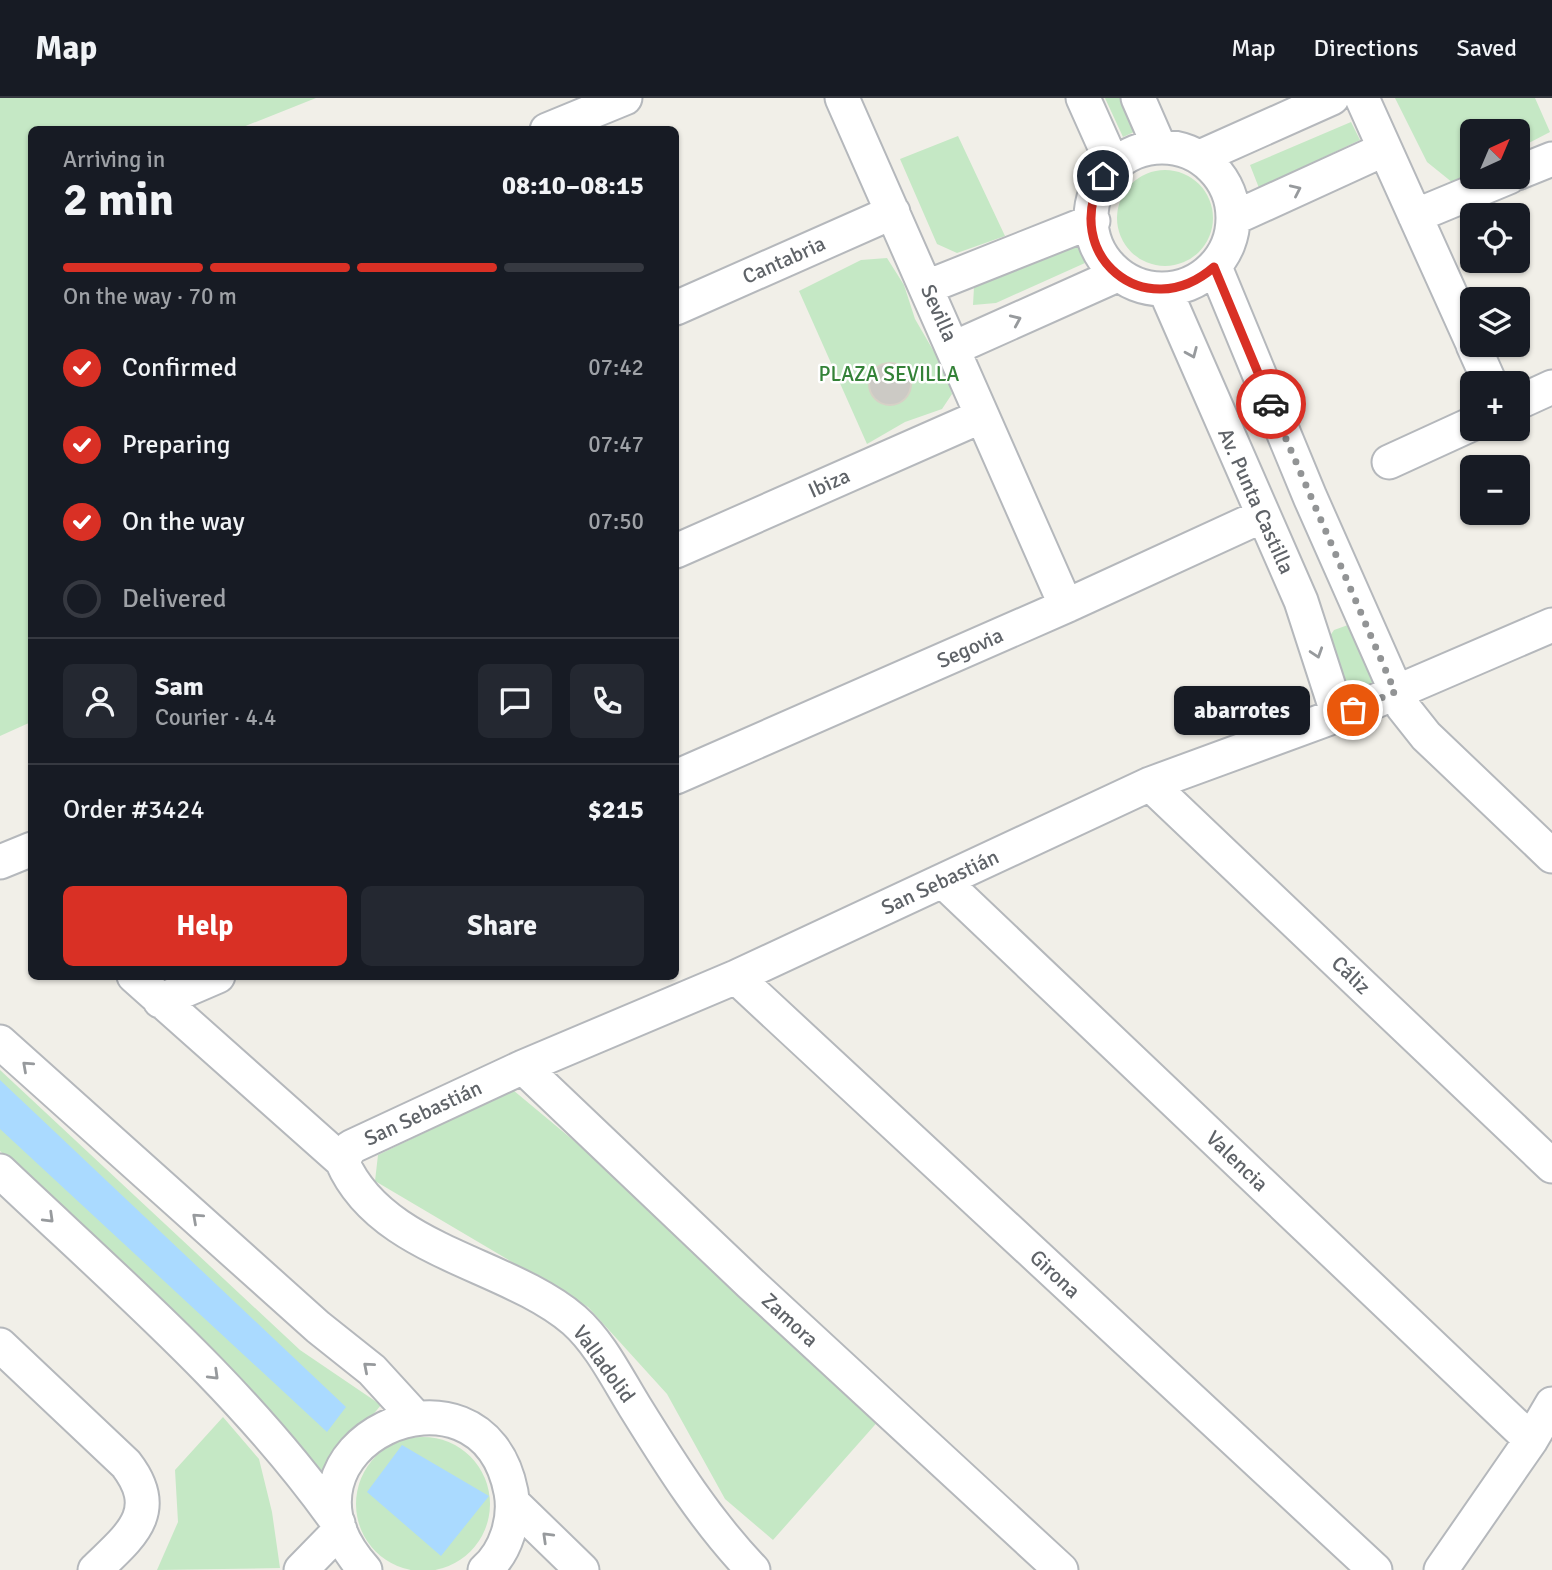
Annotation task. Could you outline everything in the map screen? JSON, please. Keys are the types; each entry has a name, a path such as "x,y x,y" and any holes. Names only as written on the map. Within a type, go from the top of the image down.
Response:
{"street":[{"path":"557,126 625,98"},
{"name":"Sevilla","path":"842,98 1066,606"},
{"path":"1083,98 1113,165"},
{"path":"1138,98 1159,146"},
{"path":"1199,158 1332,98"},
{"path":"1362,98 1460,316"},
{"path":"1159,146 1180,149 1199,158 1224,183 1234,218 1229,244 1214,267 1199,280 1165,290 1145,288 1117,275 1095,246 1090,225 1093,221 1095,190 1113,165 1126,155 1159,146"},
{"path":"1234,218 1385,149"},
{"path":"1530,168 1552,159"},
{"path":"1415,216 1480,189"},
{"name":"Cantabria","path":"679,307 893,212"},
{"path":"927,287 1093,221"},
{"path":"1214,267 1395,692 1426,736 1552,856"},
{"path":"954,348 1117,275"},
{"name":"Av. Punta Castilla","path":"1165,290 1301,601 1338,715"},
{"path":"1530,397 1552,387"},
{"name":"Ibiza","path":"679,550 982,416"},
{"path":"1389,462 1460,429"},
{"name":"Segovia","path":"679,776 1066,606 1262,516"},
{"path":"1301,601 1350,583"},
{"name":"San Sebastián","path":"342,1161 351,1147 523,1067 736,977 1150,784 1338,715 1552,625"},
{"name":"Cáliz","path":"1150,784 1552,1166"},
{"name":"Valencia","path":"943,881 1531,1440"},
{"name":"Girona","path":"736,977 1375,1570"},
{"name":"Valladolid","path":"138,980 342,1161 365,1198 432,1245 533,1295 575,1321 600,1351 693,1498 724,1540 753,1570"},
{"path":"160,1001 209,980"},
{"path":"0,1042 318,1327 372,1370 415,1417"},
{"name":"Zamora","path":"523,1067 750,1283 1061,1570"},
{"path":"0,1171 234,1395 306,1477 339,1527 351,1554 365,1570"},
{"path":"0,1345 126,1464 138,1480 144,1500 141,1518 130,1535 95,1570"},
{"path":"1441,1570 1531,1440 1552,1404"},
{"path":"302,1570 339,1527 337,1494 343,1465 373,1433 393,1422 415,1417 444,1419 471,1430 493,1450 508,1475 513,1503 510,1526 503,1547 485,1570"},
{"path":"513,1503 582,1570"}],"green space":[{"path":"0,98 316,98 246,126 28,126 28,723 0,736"},
{"path":"1105,98 1120,98 1134,132 1123,137"},
{"path":"1395,98 1535,98 1550,132 1530,142 1530,119 1460,119 1460,179 1453,183 1427,162"},
{"path":"1351,122 1360,140 1259,188 1250,165"},
{"path":"958,136 1005,236 957,253 937,244 900,159"},
{"path":"1165,170 1183,174 1199,184 1209,200 1213,218 1209,236 1199,252 1183,262 1165,266 1147,262 1131,252 1121,236 1117,218 1121,200 1131,184 1147,174"},
{"path":"1077,242 1085,263 996,303 973,305 974,287"},
{"name":"PLAZA SEVILLA","path":"887,258 904,285 915,319 944,369 952,394 942,409 905,422 867,444 799,291 861,260"},
{"path":"1348,625 1366,647 1374,684 1359,698 1340,695 1325,643 1334,630"},
{"path":"0,1070 300,1350 381,1405 320,1479 266,1411 0,1151"},
{"path":"513,1090 585,1150 659,1221 881,1418 773,1540 725,1499 667,1394 588,1307 375,1181 378,1155"},
{"path":"223,1417 259,1459 272,1512 280,1568 157,1570 178,1522 175,1470"},
{"path":"423,1437 448,1443 470,1457 484,1479 490,1504 484,1529 470,1551 448,1565 423,1571 398,1565 376,1551 362,1529 356,1504 362,1479 376,1457 398,1443"}],"water":[{"path":"0,1080 346,1407 327,1432 0,1129"},
{"path":"402,1445 489,1496 441,1556 367,1492"}],"building":[{"path":"890,363 905,369 911,384 905,399 890,405 875,399 869,384 875,369"}],"way so far":[{"path":"1271,404 1395,692 1353,710"}],"place":[{"name":"abarrotes","path":"1353,710"}],"route":[{"path":"1103,176 1095,190 1093,221 1090,225 1095,246 1106,264 1130,283 1165,290 1180,288 1199,280 1214,267 1271,404"}]}
